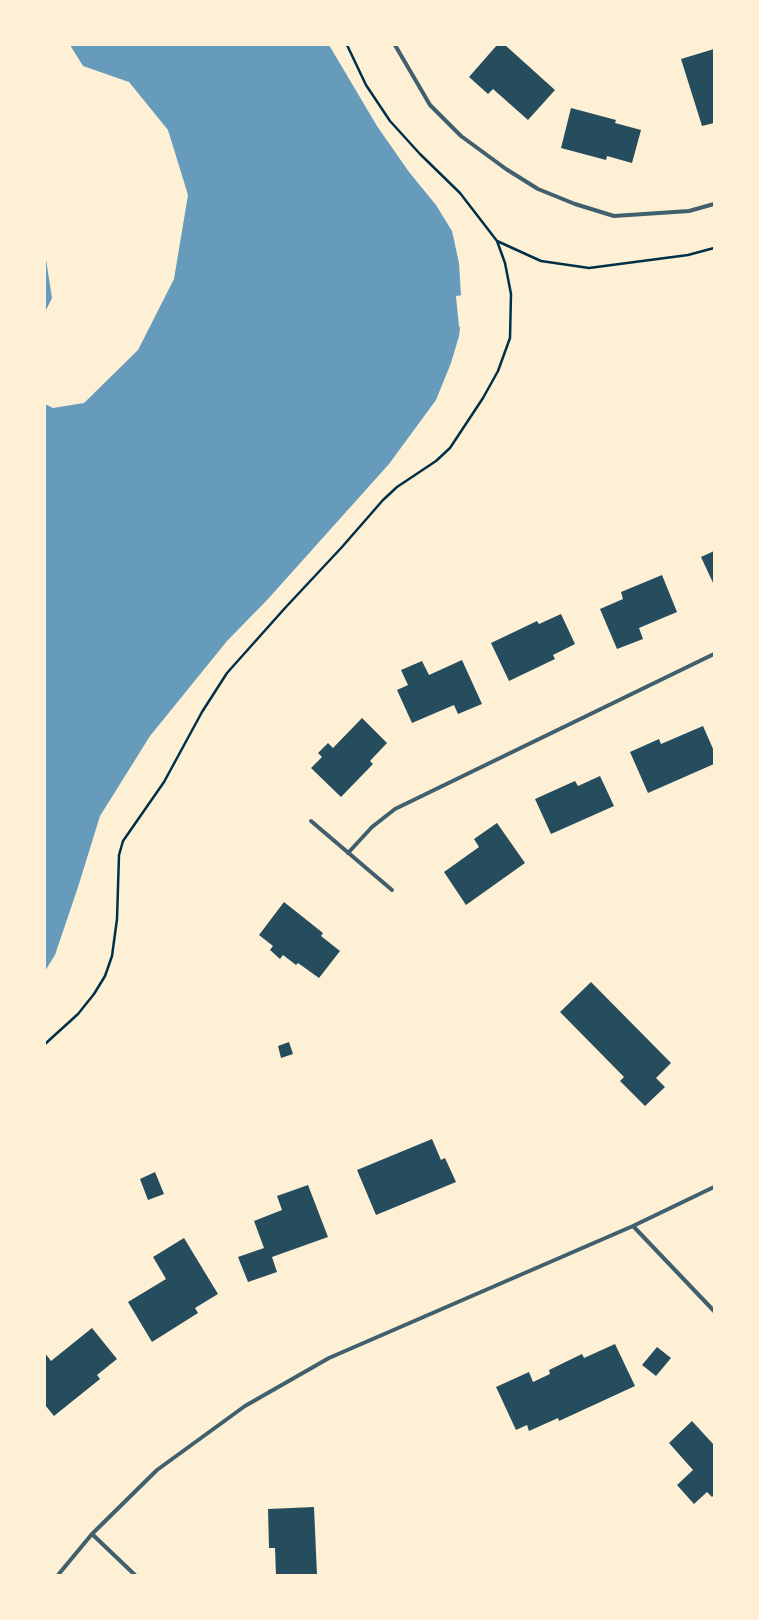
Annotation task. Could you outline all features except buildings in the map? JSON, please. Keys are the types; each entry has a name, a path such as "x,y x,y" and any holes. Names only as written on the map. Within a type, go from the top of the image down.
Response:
{"street":[{"path":"395,45 430,105 461,136 506,169 538,189 575,204 614,216 689,211 714,204"},
{"path":"348,853 372,827 395,809 714,654"},
{"path":"311,821 392,890"},
{"path":"58,1575 92,1534 157,1470 245,1406 329,1358 633,1226 714,1187"},
{"path":"633,1226 714,1311"},
{"path":"92,1534 135,1575"}],"path":[{"path":"45,1044 78,1014 94,994 105,976 112,956 117,919 119,856 122,841 164,782 202,712 227,673 383,500 398,486 436,461 450,448 483,398 498,371 510,338 510,294 505,263 497,241 460,193 420,154 390,121 366,85 347,45"},
{"path":"497,241 541,261 589,268 688,255 714,248"}],"water":[{"path":"70,45 329,45 377,126 409,172 436,205 452,231 459,263 462,312 459,336 451,363 436,400 389,464 268,599 227,641 150,736 100,816 55,955 45,971 45,404 53,408 84,403 138,350 174,279 188,195 168,130 129,82 83,66"},
{"path":"45,253 52,298 45,312"}],"pier":[{"path":"464,295 463,326 459,327 456,296"}]}
